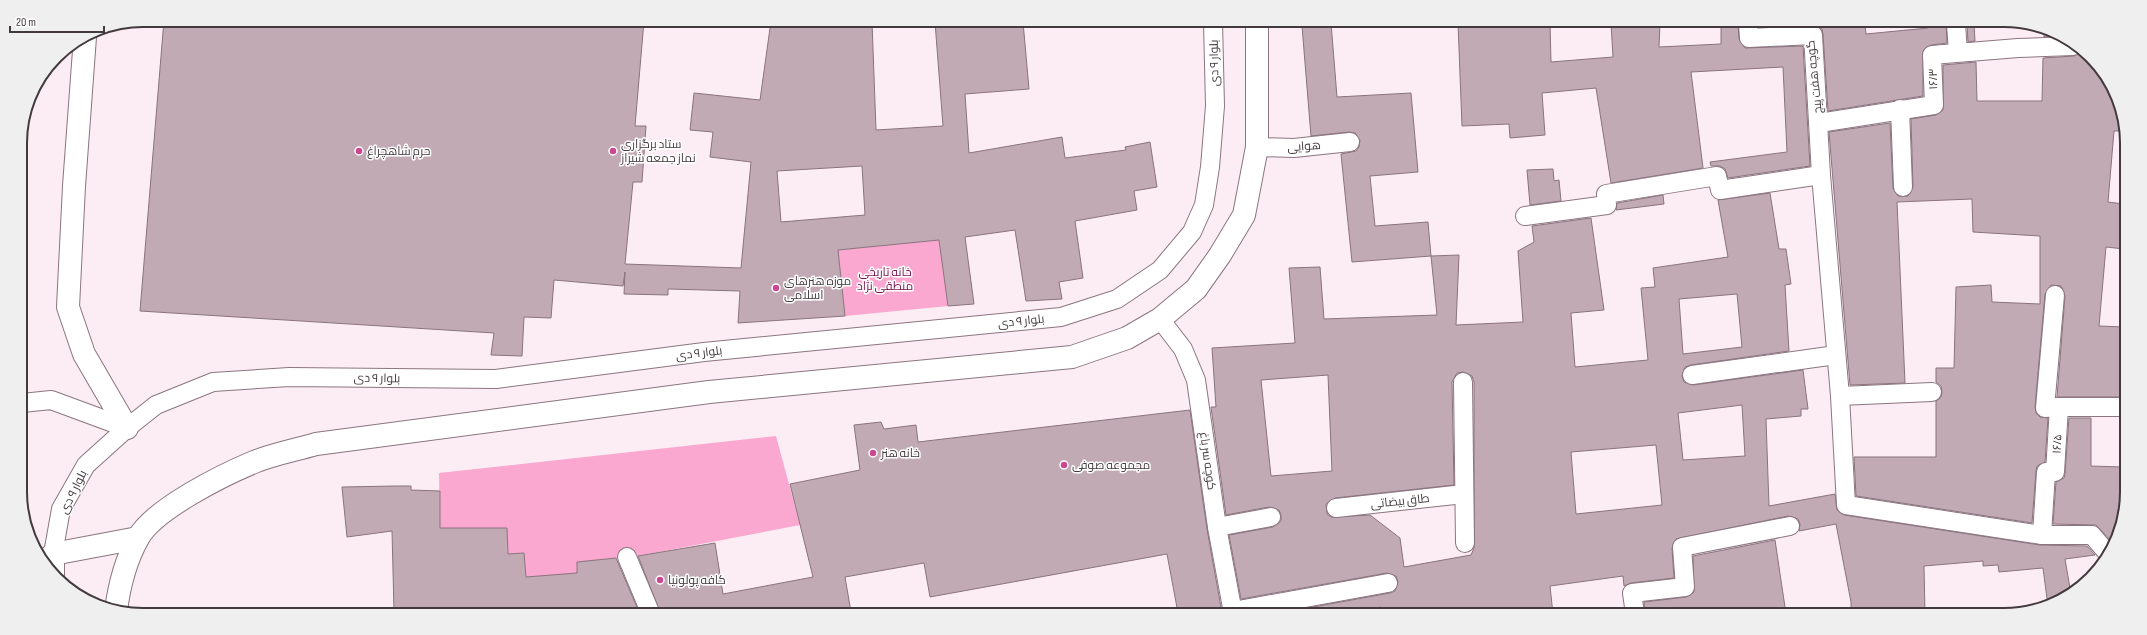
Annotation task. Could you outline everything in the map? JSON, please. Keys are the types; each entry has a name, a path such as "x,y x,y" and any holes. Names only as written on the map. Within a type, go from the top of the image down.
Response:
{"street":[{"path":"117,605 121,585 138,538 148,524 186,496 255,462 316,444 709,392 1072,357 1127,338 1160,319 1196,289 1220,255 1244,216 1257,147 1257,27"},
{"path":"85,43 74,186 68,308 84,354 127,428"},
{"path":"51,562 138,538"}],"lane":[{"name":"بلوار ۹ دی","path":"50,560 61,509 86,465 127,428 156,405 213,382 289,376 496,379 704,352 1061,318 1117,299 1160,270 1192,232 1204,205 1210,167 1215,106 1213,27"},
{"name":"گوچه هفت پیچ","path":"1748,27 1748,38 1813,35 1819,123"},
{"path":"1956,27 1958,52"},
{"name":"۱۶/۳","path":"1819,123 1900,109 1934,105 1932,55 1958,52 2067,46"},
{"path":"1900,109 1903,187"},
{"path":"1819,123 1821,175 1840,396 1841,508 2042,535 2092,535 2104,549"},
{"name":"هوایی","path":"1257,147 1294,148 1350,142"},
{"path":"1525,216 1607,205 1606,194 1717,176 1720,190 1821,175"},
{"path":"2055,295 2045,408 2059,406 2120,407"},
{"name":"کوچه سر باغ","path":"1160,319 1183,349 1196,380 1217,527 1232,608"},
{"path":"1692,374 1836,355"},
{"path":"1463,382 1465,543"},
{"path":"1840,396 1932,392"},
{"path":"27,402 51,400 127,428"},
{"name":"۱۶/۵","path":"2042,535 2046,472 2055,472 2059,406"},
{"name":"طاق بیضاتی","path":"1336,508 1464,494"},
{"path":"1217,527 1271,517"},
{"path":"1634,608 1632,593 1685,587 1682,547 1790,526"},
{"path":"627,557 648,608"},
{"path":"1254,608 1388,583"}],"green space":[{"name":"خانه تاریخی منطقی نژاد","path":"939,240 948,306 845,316 838,250"},
{"path":"776,436 800,525 638,556 577,562 577,574 526,577 524,553 508,554 507,528 440,528 439,473"}],"building":[{"path":"163,27 643,27 635,126 646,126 642,182 633,182 625,264 741,268 751,162 710,157 713,132 690,130 694,93 760,100 770,27 872,27 876,130 943,126 935,27 1023,27 1029,89 965,94 969,153 1062,137 1065,158 1126,150 1125,147 1150,142 1157,187 1134,191 1137,210 1075,221 1083,278 1059,282 1062,299 1026,301 1015,230 965,237 974,304 948,306 939,240 838,250 845,316 738,323 740,291 668,289 668,295 624,294 625,272 623,286 554,280 551,318 524,317 522,356 491,355 494,333 140,311","holes":["862,166 865,215 781,222 777,171"]},
{"path":"1302,27 1331,27 1337,97 1411,93 1418,172 1370,176 1375,226 1428,222 1431,256 1352,262 1341,154 1356,151 1359,147 1360,140 1355,133 1349,132 1311,136"},
{"path":"1458,27 1550,27 1551,62 1613,57 1611,27 1660,27 1659,47 1721,44 1721,27 1738,27 1739,39 1745,48 1803,46 1810,166 1728,178 1725,169 1720,166 1711,166 1710,162 1787,152 1783,67 1691,72 1703,168 1611,183 1596,88 1542,93 1545,135 1510,138 1509,124 1462,126"},
{"path":"1818,27 1865,27 1866,34 1928,27 1946,27 1947,43 1931,45 1923,51 1923,96 1828,111 1822,29"},
{"path":"1967,27 1974,27 1975,41 1968,42"},
{"path":"2078,54 2096,72 2114,106 2119,128 2119,131 2114,131 2108,202 2120,204 2120,249 2106,247 2099,326 2120,327 2120,397 2057,397 2065,296 2061,286 2051,285 2045,294 2035,407 2036,413 2040,417 2048,418 2045,462 2037,466 2032,523 1856,496 1854,457 1936,457 1936,401 1941,397 1942,392 1941,386 1936,382 1936,368 1954,368 1956,287 1991,285 1992,302 2040,304 2040,236 1973,232 1972,199 1897,202 1905,383 1850,385 1829,132 1890,123 1893,188 1898,196 1908,196 1913,187 1911,119 1936,115 1943,110 1943,65 1976,62 1977,101 2042,101 2043,58 2074,56"},
{"path":"1553,169 1554,181 1559,180 1561,201 1530,205 1527,170"},
{"path":"1770,193 1779,249 1786,249 1791,284 1785,285 1789,351 1691,365 1685,367 1682,376 1684,382 1693,385 1803,370 1808,409 1801,409 1801,416 1766,419 1769,506 1835,494 1837,510 1844,515 2040,545 2087,546 2095,555 2065,559 2070,587 2047,599 2043,568 1999,572 1998,565 1983,566 1983,561 1924,566 1925,608 1851,608 1836,524 1799,531 1800,524 1798,519 1788,516 1676,539 1672,548 1674,578 1631,583 1624,586 1623,576 1550,586 1552,608 1308,608 1395,591 1398,582 1396,576 1387,573 1241,599 1229,535 1273,527 1281,521 1281,515 1279,510 1269,507 1226,515 1211,407 1216,407 1212,348 1295,343 1289,268 1320,267 1324,319 1437,315 1431,256 1459,255 1456,325 1523,322 1518,251 1534,242 1532,226 1591,218 1604,310 1571,313 1575,367 1648,360 1641,288 1655,287 1653,268 1728,257 1718,200","holes":["1737,294 1742,347 1683,354 1679,299","1463,372 1472,376 1474,382 1474,548 1471,555 1404,567 1400,538 1370,515 1331,517 1327,514 1326,504 1335,498 1454,485 1452,382 1457,373","1328,375 1332,471 1271,476 1261,380","1742,405 1745,456 1683,460 1678,413","1656,445 1662,505 1576,514 1571,452"]},
{"path":"1663,195 1664,204 1616,210 1617,203"},
{"path":"1190,410 1207,529 1221,608 1177,608 1167,554 930,597 924,563 845,577 850,608 658,608 638,556 715,543 723,594 813,577 790,484 860,470 854,425 881,422 884,429 916,425 918,442"},
{"path":"2069,418 2091,418 2091,466 2120,467 2119,507 2114,529 2110,539 2096,525 2053,524 2056,482 2064,478"},
{"path":"411,486 411,490 440,491 440,528 507,528 508,554 524,553 526,577 577,573 577,562 616,558 637,608 394,608 392,531 347,537 342,487"},
{"path":"1775,540 1785,608 1644,608 1644,602 1686,597 1694,592 1693,556"}],"place":[{"name":"حرم شاهچراغ","path":"359,151"},
{"name":"ستاد برگزاری نماز جمعه شیراز","path":"613,151"},
{"name":"موزه هنرهای اسلامی","path":"776,288"},
{"name":"خانه هنر","path":"873,453"},
{"name":"مجموعه صوفی","path":"1064,465"},
{"name":"کافه پولونیا","path":"660,580"}]}
